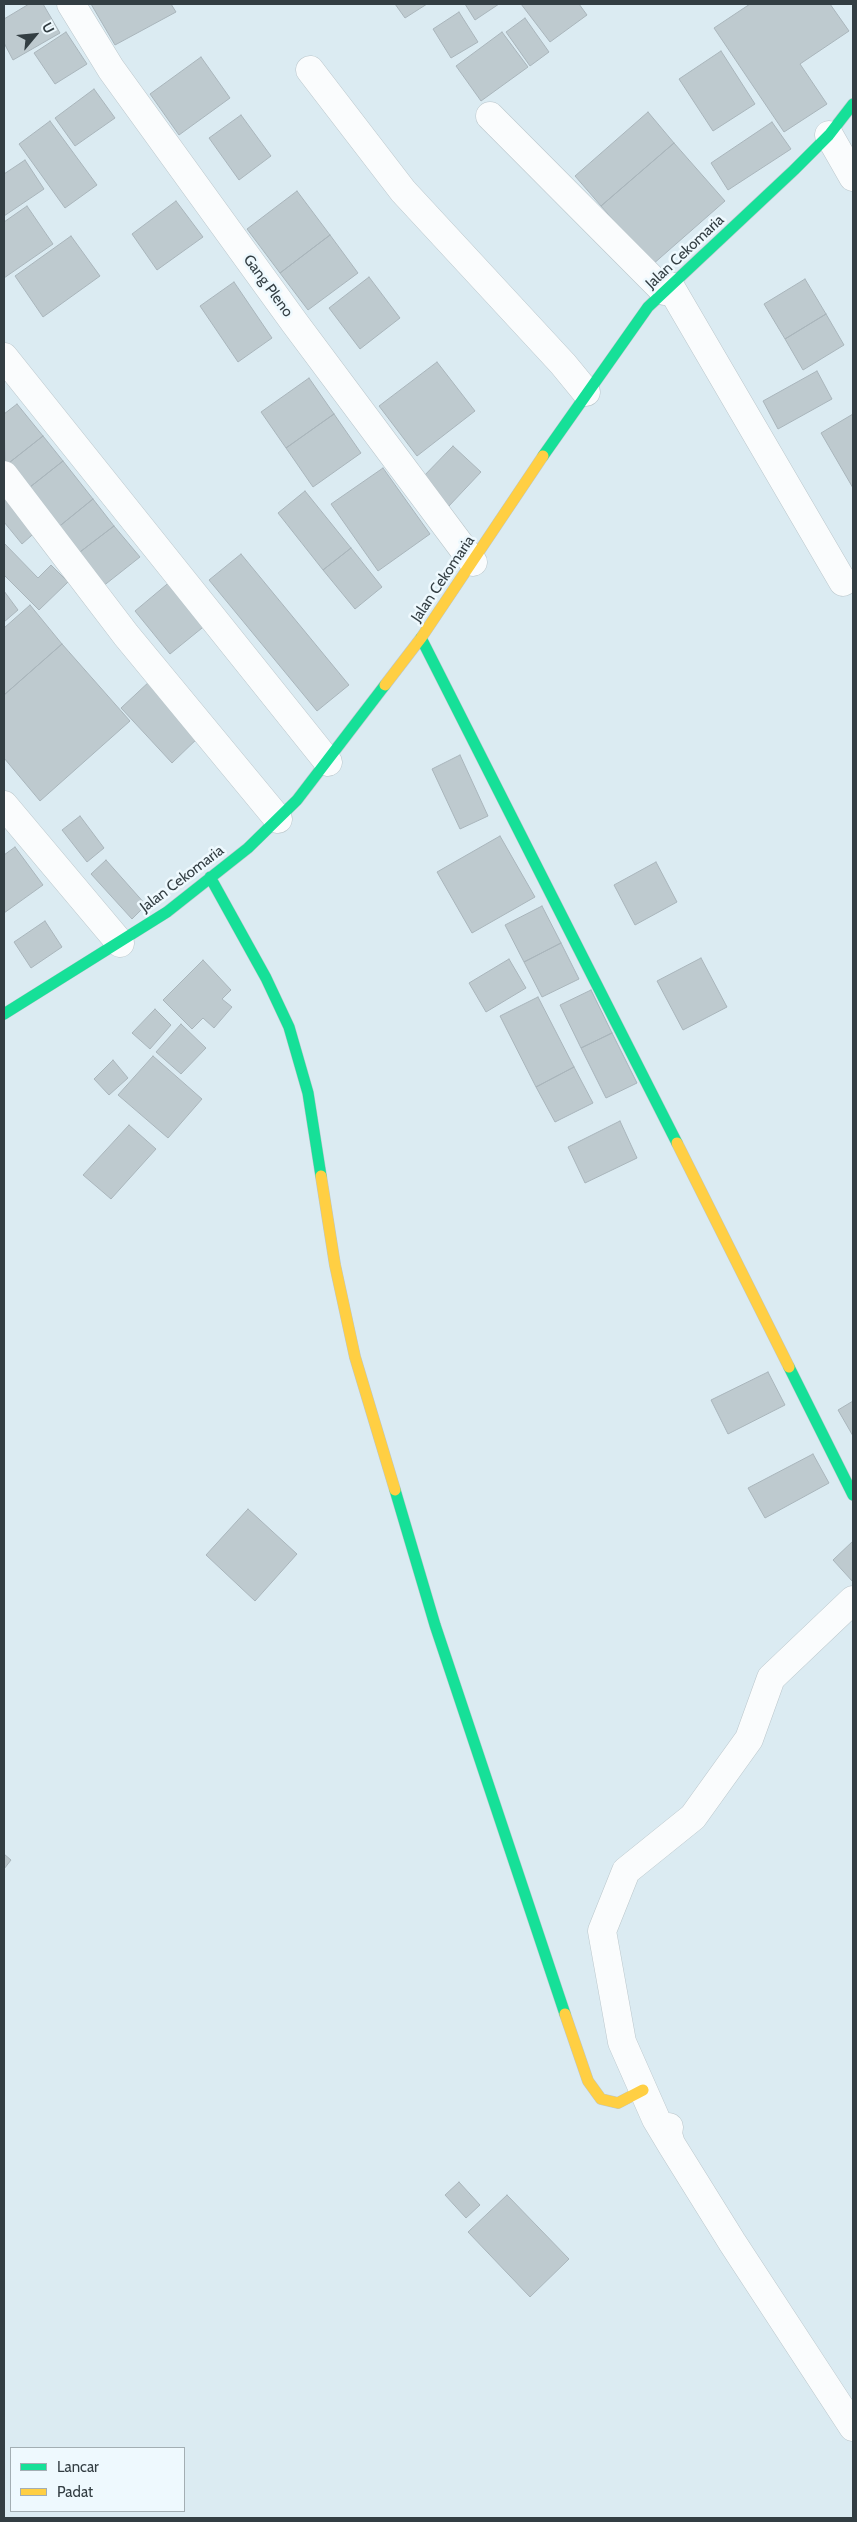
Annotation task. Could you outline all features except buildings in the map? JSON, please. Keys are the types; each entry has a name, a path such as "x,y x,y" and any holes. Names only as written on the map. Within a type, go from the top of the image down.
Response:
{"street":[{"name":"Gang Pleno","path":"71,4 117,77 294,322 474,562"},
{"path":"310,70 403,191 586,392"},
{"name":"Jalan Cekomaria","path":"4,1014 167,912 248,848 298,800 421,638 474,562 527,477 648,307 794,170 829,135 853,104"},
{"path":"490,116 667,289 844,582"},
{"path":"829,135 853,177"},
{"path":"4,357 328,762"},
{"path":"4,475 126,635 278,819"},
{"path":"421,638 552,893 853,1495"},
{"path":"4,805 120,943"},
{"path":"210,877 266,978 289,1027 308,1093 335,1265 363,1385 435,1625 588,2081 601,2099 618,2103 643,2090"},
{"path":"853,1600 771,1678 749,1739 693,1817 626,1871 602,1931 622,2042 656,2119 671,2135 732,2242 853,2427"}],"traffic: fast":[{"path":"543,456 648,307 794,170 829,135 853,104"},
{"path":"421,638 677,1143"},
{"path":"4,1014 167,912 248,848 297,800 385,685"},
{"path":"210,877 266,978 289,1027 308,1093 321,1176"},
{"path":"789,1367 853,1495"},
{"path":"395,1490 435,1625 565,2014"}],"traffic: slow":[{"path":"385,685 421,638 543,456"},
{"path":"677,1143 789,1367"},
{"path":"321,1176 335,1265 355,1357 395,1490"},
{"path":"565,2014 588,2081 601,2099 618,2103 643,2090"}]}
